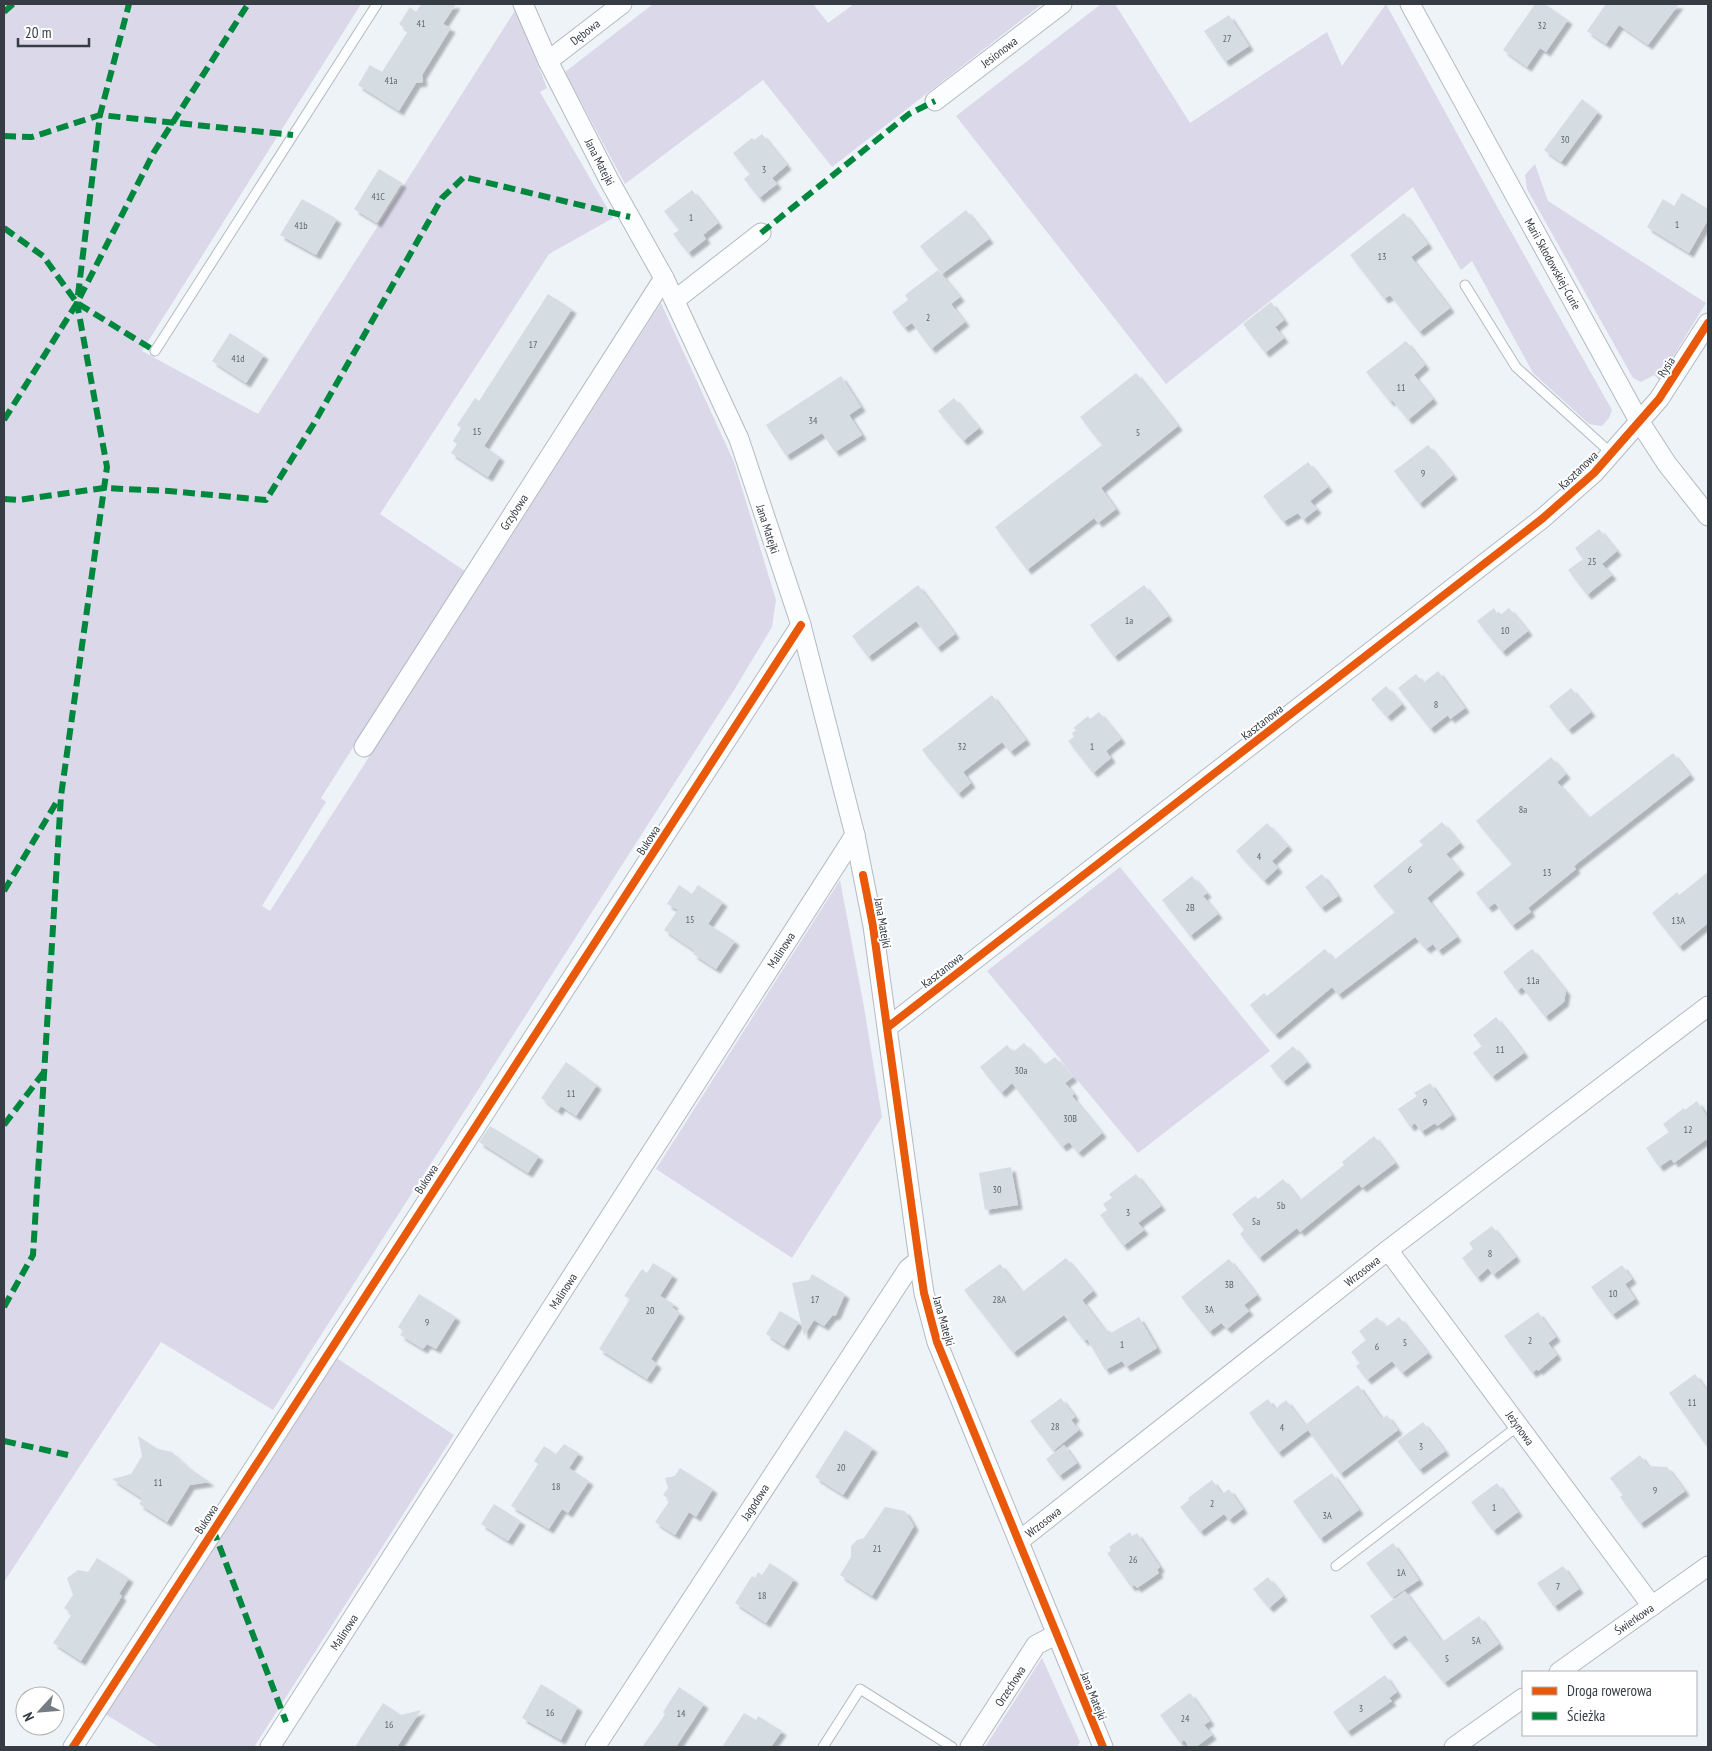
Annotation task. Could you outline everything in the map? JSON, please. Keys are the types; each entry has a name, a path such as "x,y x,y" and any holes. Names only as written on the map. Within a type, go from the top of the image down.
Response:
{"street":[{"name":"Jana Matejki","path":"523,4 548,61 610,182 675,300 739,439 801,625 855,835 873,926 924,1293 937,1342 1103,1747"},
{"name":"Dębowa","path":"548,61 622,4"},
{"name":"Jesionowa","path":"935,100 1062,4"},
{"name":"Marii Skłodowskiej-Curie","path":"1410,4 1639,422 1667,464 1708,516"},
{"path":"675,300 761,233"},
{"name":"Grzybowa","path":"364,747 664,278"},
{"name":"Rysia","path":"1639,422 1659,399 1708,323"},
{"name":"Kasztanowa","path":"888,1027 1543,518 1594,472 1639,422"},
{"name":"Bukowa","path":"74,1747 801,625"},
{"name":"Malinowa","path":"270,1747 855,835"},
{"name":"Wrzosowa","path":"1019,1541 1388,1250 1708,1006"},
{"name":"Jeżynowa","path":"1388,1250 1652,1606"},
{"name":"Jagodowa","path":"595,1747 908,1269 919,1260"},
{"name":"Świerkowa","path":"1560,1671 1708,1566"},
{"name":"Orzechowa","path":"970,1747 1036,1645 1056,1634"},
{"path":"1454,1747 1522,1699"}],"lane":[{"path":"155,351 377,4"},
{"path":"1465,285 1516,367 1611,453"},
{"path":"1336,1566 1518,1426"},
{"path":"823,1747 860,1689 952,1747"}],"shaded area":[{"path":"4,4 361,4 142,351 258,414 516,9 547,88 540,92 613,218 549,254 380,514 465,571 321,798 326,802 262,906 270,911 661,303 734,462 776,600 772,627 736,687 273,1410 161,1342 4,1582"},
{"path":"653,4 813,4 828,23 854,4 1042,4 832,167 763,80 625,184 565,72"},
{"path":"1101,4 1115,4 1190,123 1327,32 1342,66 1386,4 1500,212 1612,410 1609,418 1602,426 1589,424 1533,373 1472,261 1461,270 1413,187 1166,384 956,116"},
{"path":"1535,164 1548,201 1706,303 1659,380 1654,375 1641,382 1633,378 1527,189 1525,175"},
{"path":"1120,867 1270,1051 1138,1153 987,971"},
{"path":"840,880 882,1117 792,1258 656,1169"},
{"path":"335,1357 454,1435 254,1747 159,1747 105,1714"},
{"path":"1042,1658 1080,1742 1077,1747 985,1747"}],"building":[{"path":"421,4 456,4 443,24 451,28 422,75 423,82 416,83 399,111 358,85 370,65 382,72 408,31 399,24 410,7 416,12"},
{"path":"1535,4 1545,4 1568,20 1546,52 1540,48 1527,67 1503,50"},
{"path":"1606,4 1679,4 1648,45 1619,25 1606,44 1587,31"},
{"path":"1229,15 1249,46 1225,62 1204,31"},
{"path":"1582,99 1598,112 1561,162 1544,150"},
{"path":"762,134 787,165 772,178 777,184 759,198 744,179 750,174 733,153 752,138 754,140"},
{"path":"379,169 402,183 377,223 354,209"},
{"path":"692,190 718,223 703,235 706,239 688,253 673,234 679,230 664,211"},
{"path":"1682,193 1708,209 1708,220 1689,253 1647,227 1663,199 1674,206"},
{"path":"302,199 337,219 316,255 280,235"},
{"path":"966,210 989,239 942,274 920,246"},
{"path":"1404,213 1428,244 1411,257 1450,308 1419,332 1390,295 1384,299 1350,255"},
{"path":"938,270 960,297 951,304 965,322 931,349 912,323 904,328 892,312 908,300 905,295"},
{"path":"548,294 572,309 484,446 500,457 488,477 451,453 457,444 453,441 461,428 457,425 475,398 479,401"},
{"path":"1271,302 1284,320 1275,327 1284,338 1265,353 1243,324"},
{"path":"230,333 264,355 246,383 212,361"},
{"path":"1406,341 1425,365 1414,375 1433,399 1408,420 1392,400 1390,402 1366,372"},
{"path":"1136,373 1178,426 1101,488 1116,509 1098,523 1094,518 1027,570 995,527 1102,445 1080,417"},
{"path":"841,376 861,407 849,415 862,435 835,452 822,433 786,456 766,425"},
{"path":"954,398 979,428 963,441 938,411"},
{"path":"1428,445 1453,475 1419,504 1394,471"},
{"path":"1308,462 1328,487 1310,501 1317,509 1303,520 1298,513 1283,522 1263,496"},
{"path":"1599,529 1617,551 1602,564 1612,575 1587,595 1568,570 1583,559 1575,548"},
{"path":"918,585 955,634 937,648 916,621 868,657 852,636"},
{"path":"1144,585 1168,616 1114,657 1090,625"},
{"path":"1494,608 1499,616 1509,608 1528,631 1502,652 1477,621"},
{"path":"1438,671 1465,708 1450,719 1448,715 1430,729 1398,688 1416,674 1423,683"},
{"path":"1386,686 1402,704 1387,717 1371,699"},
{"path":"1571,688 1591,712 1568,730 1549,706"},
{"path":"992,695 1026,740 1010,752 1002,742 963,772 971,783 958,794 922,750"},
{"path":"1099,712 1121,739 1106,751 1111,758 1093,773 1068,741 1074,737 1072,733 1076,730 1073,728 1088,716 1090,719"},
{"path":"1673,753 1690,775 1574,866 1576,869 1528,908 1531,912 1512,926 1495,903 1488,908 1476,893 1512,864 1476,821 1551,757 1566,774 1557,782 1589,818"},
{"path":"1442,822 1460,843 1446,854 1460,870 1427,898 1457,937 1438,951 1433,944 1426,949 1415,937 1338,995 1332,987 1275,1035 1250,1005 1264,993 1267,996 1325,949 1334,960 1395,912 1373,886 1423,845 1419,841"},
{"path":"1267,823 1288,846 1272,861 1278,868 1264,881 1236,851"},
{"path":"1708,872 1708,923 1679,947 1652,913 1677,892 1679,895"},
{"path":"1322,874 1338,896 1321,908 1305,887"},
{"path":"1192,876 1207,893 1203,896 1218,914 1190,936 1162,900"},
{"path":"679,885 692,894 698,885 723,902 708,924 735,941 716,969 693,954 695,951 664,930 678,910 667,904"},
{"path":"1532,949 1566,991 1564,1002 1545,1017 1522,987 1517,991 1503,972"},
{"path":"1496,1017 1524,1053 1492,1077 1473,1053 1482,1046 1473,1035"},
{"path":"1024,1043 1044,1065 1055,1057 1073,1077 1065,1083 1074,1094 1072,1096 1102,1133 1078,1153 1069,1142 1062,1147 1012,1083 1001,1093 980,1067 1007,1045 1013,1052"},
{"path":"1293,1046 1307,1062 1283,1082 1270,1066"},
{"path":"566,1062 597,1085 576,1116 561,1106 558,1111 541,1098"},
{"path":"1430,1083 1452,1115 1437,1126 1435,1123 1421,1132 1415,1123 1410,1127 1398,1109 1417,1096 1414,1093"},
{"path":"1697,1101 1708,1118 1708,1138 1674,1163 1671,1159 1659,1167 1646,1148 1669,1132 1663,1124"},
{"path":"490,1126 539,1156 528,1173 479,1142"},
{"path":"1374,1136 1395,1163 1362,1188 1359,1184 1300,1232 1297,1228 1259,1258 1240,1234 1244,1230 1232,1214 1255,1196 1258,1199 1283,1179 1300,1200 1344,1165 1342,1162"},
{"path":"1011,1167 1018,1205 985,1210 979,1173"},
{"path":"1136,1174 1161,1206 1138,1223 1144,1230 1123,1246 1100,1215 1107,1210 1103,1204 1112,1198 1109,1194"},
{"path":"1492,1226 1516,1257 1493,1275 1488,1268 1477,1278 1462,1258 1473,1249 1469,1243"},
{"path":"1066,1258 1093,1291 1082,1300 1109,1334 1139,1317 1157,1348 1126,1367 1122,1361 1105,1370 1087,1339 1084,1341 1064,1315 1013,1353 964,1290 1000,1264 1022,1292"},
{"path":"1229,1259 1257,1295 1244,1305 1249,1311 1227,1329 1221,1323 1209,1332 1181,1297"},
{"path":"653,1263 673,1275 660,1296 674,1304 672,1307 680,1313 651,1359 657,1364 647,1379 599,1349 630,1299 624,1296 642,1269 647,1273"},
{"path":"1622,1265 1632,1279 1625,1284 1635,1299 1612,1315 1591,1287"},
{"path":"812,1274 845,1294 836,1315 832,1316 824,1326 814,1320 804,1336 792,1283 809,1280"},
{"path":"419,1294 456,1317 436,1349 427,1344 423,1349 400,1335 403,1331 398,1327"},
{"path":"780,1311 799,1322 784,1346 766,1334"},
{"path":"1538,1312 1556,1337 1548,1343 1557,1355 1538,1371 1537,1369 1532,1373 1504,1336"},
{"path":"1377,1317 1386,1327 1399,1317 1428,1353 1402,1373 1392,1361 1367,1380 1356,1366 1360,1363 1351,1352 1366,1340 1359,1331"},
{"path":"1695,1374 1708,1392 1708,1448 1669,1393"},
{"path":"1358,1385 1382,1419 1387,1415 1398,1430 1340,1474 1308,1430 1278,1453 1249,1413 1268,1399 1275,1409 1286,1400 1305,1425"},
{"path":"1061,1398 1075,1417 1071,1420 1079,1430 1053,1451 1030,1421"},
{"path":"1423,1422 1445,1451 1419,1470 1397,1441"},
{"path":"845,1430 873,1448 843,1495 815,1477"},
{"path":"138,1436 158,1449 172,1452 189,1468 210,1482 190,1485 167,1522 139,1504 143,1499 112,1479 131,1474 142,1456"},
{"path":"564,1444 579,1453 569,1468 589,1481 568,1513 562,1509 549,1529 511,1506 538,1464 534,1461 544,1446 556,1454"},
{"path":"1064,1445 1077,1463 1059,1476 1046,1459"},
{"path":"1640,1455 1648,1466 1667,1467 1685,1491 1640,1524 1620,1497 1623,1495 1610,1478"},
{"path":"680,1468 713,1489 696,1517 689,1512 675,1535 655,1522 670,1500 663,1495 668,1488 665,1478 675,1476"},
{"path":"1332,1473 1359,1510 1320,1539 1293,1501"},
{"path":"1212,1480 1222,1494 1229,1489 1243,1509 1229,1520 1224,1514 1200,1532 1180,1507 1189,1500 1188,1498"},
{"path":"1497,1483 1518,1512 1493,1531 1471,1502"},
{"path":"494,1504 521,1521 508,1541 481,1524"},
{"path":"885,1507 905,1511 914,1526 872,1596 840,1575 851,1557 851,1546 857,1540 864,1538"},
{"path":"1130,1532 1132,1536 1137,1533 1160,1567 1157,1570 1159,1573 1137,1588 1134,1585 1131,1587 1107,1553 1111,1551 1109,1547"},
{"path":"1393,1543 1419,1580 1392,1598 1366,1563"},
{"path":"97,1558 129,1578 119,1594 122,1596 81,1661 53,1643 72,1614 64,1608 73,1595 67,1578 78,1570 88,1572"},
{"path":"770,1563 794,1579 766,1623 735,1603 752,1576 755,1578 758,1572 762,1575"},
{"path":"1563,1566 1579,1589 1554,1607 1537,1583"},
{"path":"1268,1577 1283,1596 1269,1608 1253,1589"},
{"path":"1405,1591 1442,1642 1479,1616 1499,1644 1444,1683 1405,1635 1391,1645 1370,1616"},
{"path":"1385,1675 1397,1692 1389,1698 1392,1701 1347,1732 1333,1712"},
{"path":"541,1684 578,1707 561,1740 522,1718"},
{"path":"679,1687 704,1704 676,1747 642,1747 662,1719 665,1714 663,1712"},
{"path":"1190,1693 1210,1721 1204,1725 1212,1735 1196,1747 1190,1747 1184,1740 1180,1743 1160,1715"},
{"path":"383,1703 401,1715 421,1710 397,1747 355,1747"},
{"path":"744,1713 756,1720 758,1716 782,1731 771,1747 722,1747"}],"marked path":[{"path":"4,12 13,4"},
{"path":"4,1307 33,1255 61,796 107,467 77,303 100,115 129,4"},
{"path":"4,420 77,303 154,152 248,4"},
{"path":"761,233 909,114 935,101"},
{"path":"4,136 32,137 100,115 293,135"},
{"path":"4,499 18,500 104,488 169,491 266,500 313,425 442,198 464,177 630,217"},
{"path":"4,228 43,256 77,303 155,351"},
{"path":"4,891 59,798"},
{"path":"4,1125 44,1072"},
{"path":"4,1441 68,1455"},
{"path":"213,1529 286,1722"}],"cycle path":[{"path":"888,1027 1543,518 1594,473 1659,399 1708,323"},
{"path":"73,1747 801,625"},
{"path":"863,875 873,926 924,1293 937,1342 1103,1747"}]}
